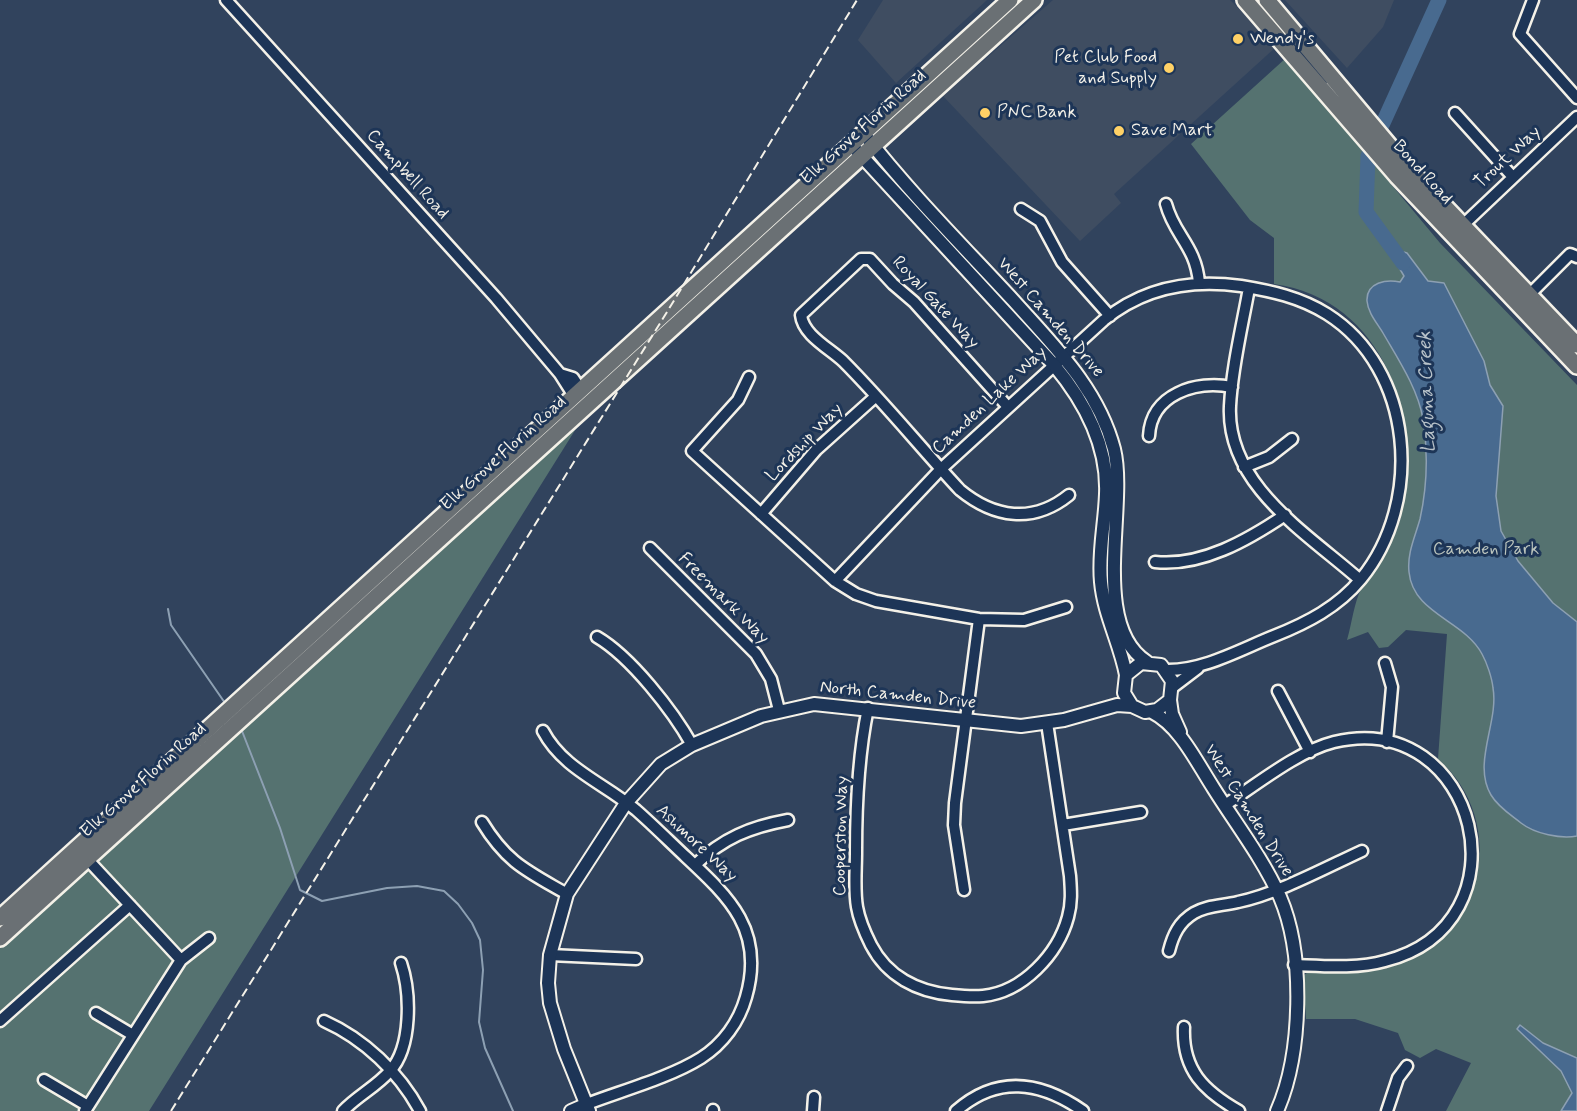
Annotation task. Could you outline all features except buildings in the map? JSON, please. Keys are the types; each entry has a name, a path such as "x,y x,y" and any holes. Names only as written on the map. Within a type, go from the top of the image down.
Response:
{"main road":[{"name":"Elk Grove Florin Road","path":"80,855 578,393 863,145 933,90 1034,0"},
{"name":"Bond Road","path":"1245,0 1287,47 1353,110"},
{"name":"Bond Road","path":"1268,0 1403,172 1577,366"},
{"name":"Elk Grove Florin Road","path":"0,918 80,855 558,432 863,145 962,44 1006,4"},
{"path":"990,40 987,34 998,21 1006,4"},
{"path":"933,90 946,69 961,53 962,44"},
{"name":"Bond Road","path":"1403,172 1463,225 1577,345"},
{"path":"558,432 579,401 578,393"},
{"path":"0,938 58,884 71,862 80,855"}],"street":[{"name":"Campbell Road","path":"226,0 496,298 560,374 573,378 578,393"},
{"path":"1533,0 1520,34 1577,98"},
{"path":"1455,113 1512,176"},
{"name":"Trout Way","path":"1463,225 1512,176 1577,117"},
{"name":"West Camden Drive","path":"863,145 1096,402 1114,452 1118,497 1113,554 1114,592 1123,628 1131,646 1147,662"},
{"path":"1166,204 1173,222 1193,254 1199,283"},
{"path":"1021,209 1040,221 1062,262 1110,316"},
{"path":"1529,295 1570,254 1577,257"},
{"name":"Royal Gate Way","path":"1008,407 914,302 893,285 870,259 861,259 801,315 802,324 843,361 941,469 974,501 995,512 1015,515 1050,508 1069,495"},
{"name":"Camden Lake Way","path":"835,581 941,469 1110,316 1148,294 1199,283 1249,288 1296,299 1333,318 1366,349 1388,388 1399,431 1398,497 1381,548 1360,580 1338,602 1308,622 1211,661 1180,669 1166,669"},
{"path":"1249,288 1232,387 1231,428 1244,467 1258,489 1360,580"},
{"name":"West Camden Drive","path":"1059,360 1090,418 1102,456 1106,495 1101,579 1107,616 1125,680"},
{"path":"749,377 738,400 692,451 835,581 856,594 876,601 979,619 1024,620 1066,607"},
{"path":"1149,436 1152,418 1170,397 1186,389 1204,385 1232,387"},
{"name":"Lordship Way","path":"761,514 816,450 875,397"},
{"path":"1244,467 1269,457 1292,439"},
{"path":"1155,562 1174,563 1202,557 1247,538 1285,515"},
{"name":"Freemark Way","path":"650,548 756,654 771,680 779,710"},
{"path":"964,890 954,825 959,762 979,619"},
{"path":"597,637 663,700 692,745"},
{"name":"Camden Lake Way","path":"1173,687 1183,677 1211,661"},
{"path":"1147,662 1166,669 1173,687 1170,700 1162,708 1152,712 1132,706 1124,693 1125,680 1135,665 1147,662"},
{"path":"1385,663 1392,687 1387,742"},
{"name":"North Camden Drive","path":"1090,711 1113,696 1125,680"},
{"path":"1278,691 1310,752"},
{"name":"West Camden Drive","path":"1170,700 1172,714 1184,742 1276,888 1288,922 1294,965 1297,1031 1295,1053 1277,1111"},
{"name":"North Camden Drive","path":"588,1108 564,1049 550,1003 548,983 550,956 567,894 627,803 661,764 692,745 779,710 814,704 1021,726 1047,723 1117,705 1132,706"},
{"name":"Cooperston Way","path":"868,708 857,784 856,904 872,946 886,968 902,980 937,993 986,996 1015,985 1039,967 1057,944 1068,916 1072,897 1047,723"},
{"name":"West Camden Drive","path":"1152,712 1164,720 1184,742"},
{"name":"Ashmore Way","path":"543,731 561,757 627,803 727,896 745,929 752,966 740,1018 717,1046 700,1059 588,1108"},
{"path":"1224,806 1310,752 1344,740 1387,742 1414,752 1430,763 1451,784 1461,800 1471,828 1472,870 1464,897 1443,928 1421,946 1403,955 1373,964 1294,965"},
{"path":"1063,825 1141,812"},
{"path":"694,865 711,849 733,836 767,824 788,820"},
{"path":"482,822 514,863 567,894"},
{"path":"1169,951 1173,935 1183,921 1193,913 1208,907 1238,902 1362,852"},
{"path":"80,855 181,960"},
{"path":"0,1021 130,905"},
{"path":"44,1080 86,1108 181,960 209,938"},
{"path":"550,956 636,959"},
{"path":"343,1111 391,1070 405,1033 406,983 401,963"},
{"path":"96,1012 133,1035"},
{"path":"324,1021 350,1036 391,1070 420,1111"},
{"path":"1184,1027 1184,1049 1193,1074 1211,1094 1239,1111"},
{"path":"1387,1111 1398,1078 1407,1066"},
{"path":"956,1111 988,1089 1012,1086 1049,1092 1083,1111"},
{"path":"813,1111 814,1097"},
{"path":"571,1111 588,1108"}],"shaded area":[{"path":"883,0 987,0 896,83 858,40"},
{"path":"1053,0 1230,0 1277,46 1114,194 1121,203 1080,241 943,96"},
{"path":"1285,0 1394,0 1383,27 1347,68"}],"green space":[{"name":"Camden Park","path":"1286,58 1440,243 1577,385 1577,1111 1446,1111 1471,1063 1436,1049 1420,1058 1405,1050 1398,1033 1355,1019 1306,1019 1303,976 1309,971 1320,969 1360,972 1392,966 1424,952 1449,932 1466,906 1477,876 1480,845 1474,814 1461,785 1438,759 1447,634 1406,630 1388,647 1379,648 1368,632 1347,640 1359,593 1376,569 1396,533 1407,483 1407,444 1401,407 1388,371 1369,340 1344,314 1312,294 1274,284 1274,238 1250,220 1191,144"},
{"path":"634,336 149,1111 0,1111 0,905 4,909"}],"water":[{"path":"1393,249 1407,253 1428,281 1444,283 1484,361 1490,385 1503,406 1496,496 1501,531 1518,561 1553,603 1577,622 1577,836 1556,836 1533,830 1505,810 1491,795 1484,770 1494,701 1487,666 1474,642 1429,607 1413,586 1409,572 1409,558 1420,519 1426,469 1423,419 1412,385 1371,314 1367,301 1370,290 1378,283 1400,282 1404,276 1394,259"},
{"path":"1520,1025 1543,1043 1577,1058 1577,1111 1561,1111 1572,1093 1561,1071 1517,1029"}],"waterway":[{"name":"Laguna Creek","path":"1403,263 1366,212 1368,156 1439,0"},
{"path":"168,609 171,625 225,703"},
{"path":"242,731 280,828 300,890 322,901 387,888 417,886 444,891 458,904 472,923 480,940 483,970 479,1022 485,1048 513,1111"}],"railway":[{"path":"171,1111 667,312 857,0"}],"place":[{"name":"Wendy's","path":"1238,39"},
{"name":"Pet Club Food and Supply","path":"1169,68"},
{"name":"PNC Bank","path":"985,113"},
{"name":"Save Mart","path":"1119,131"}]}
